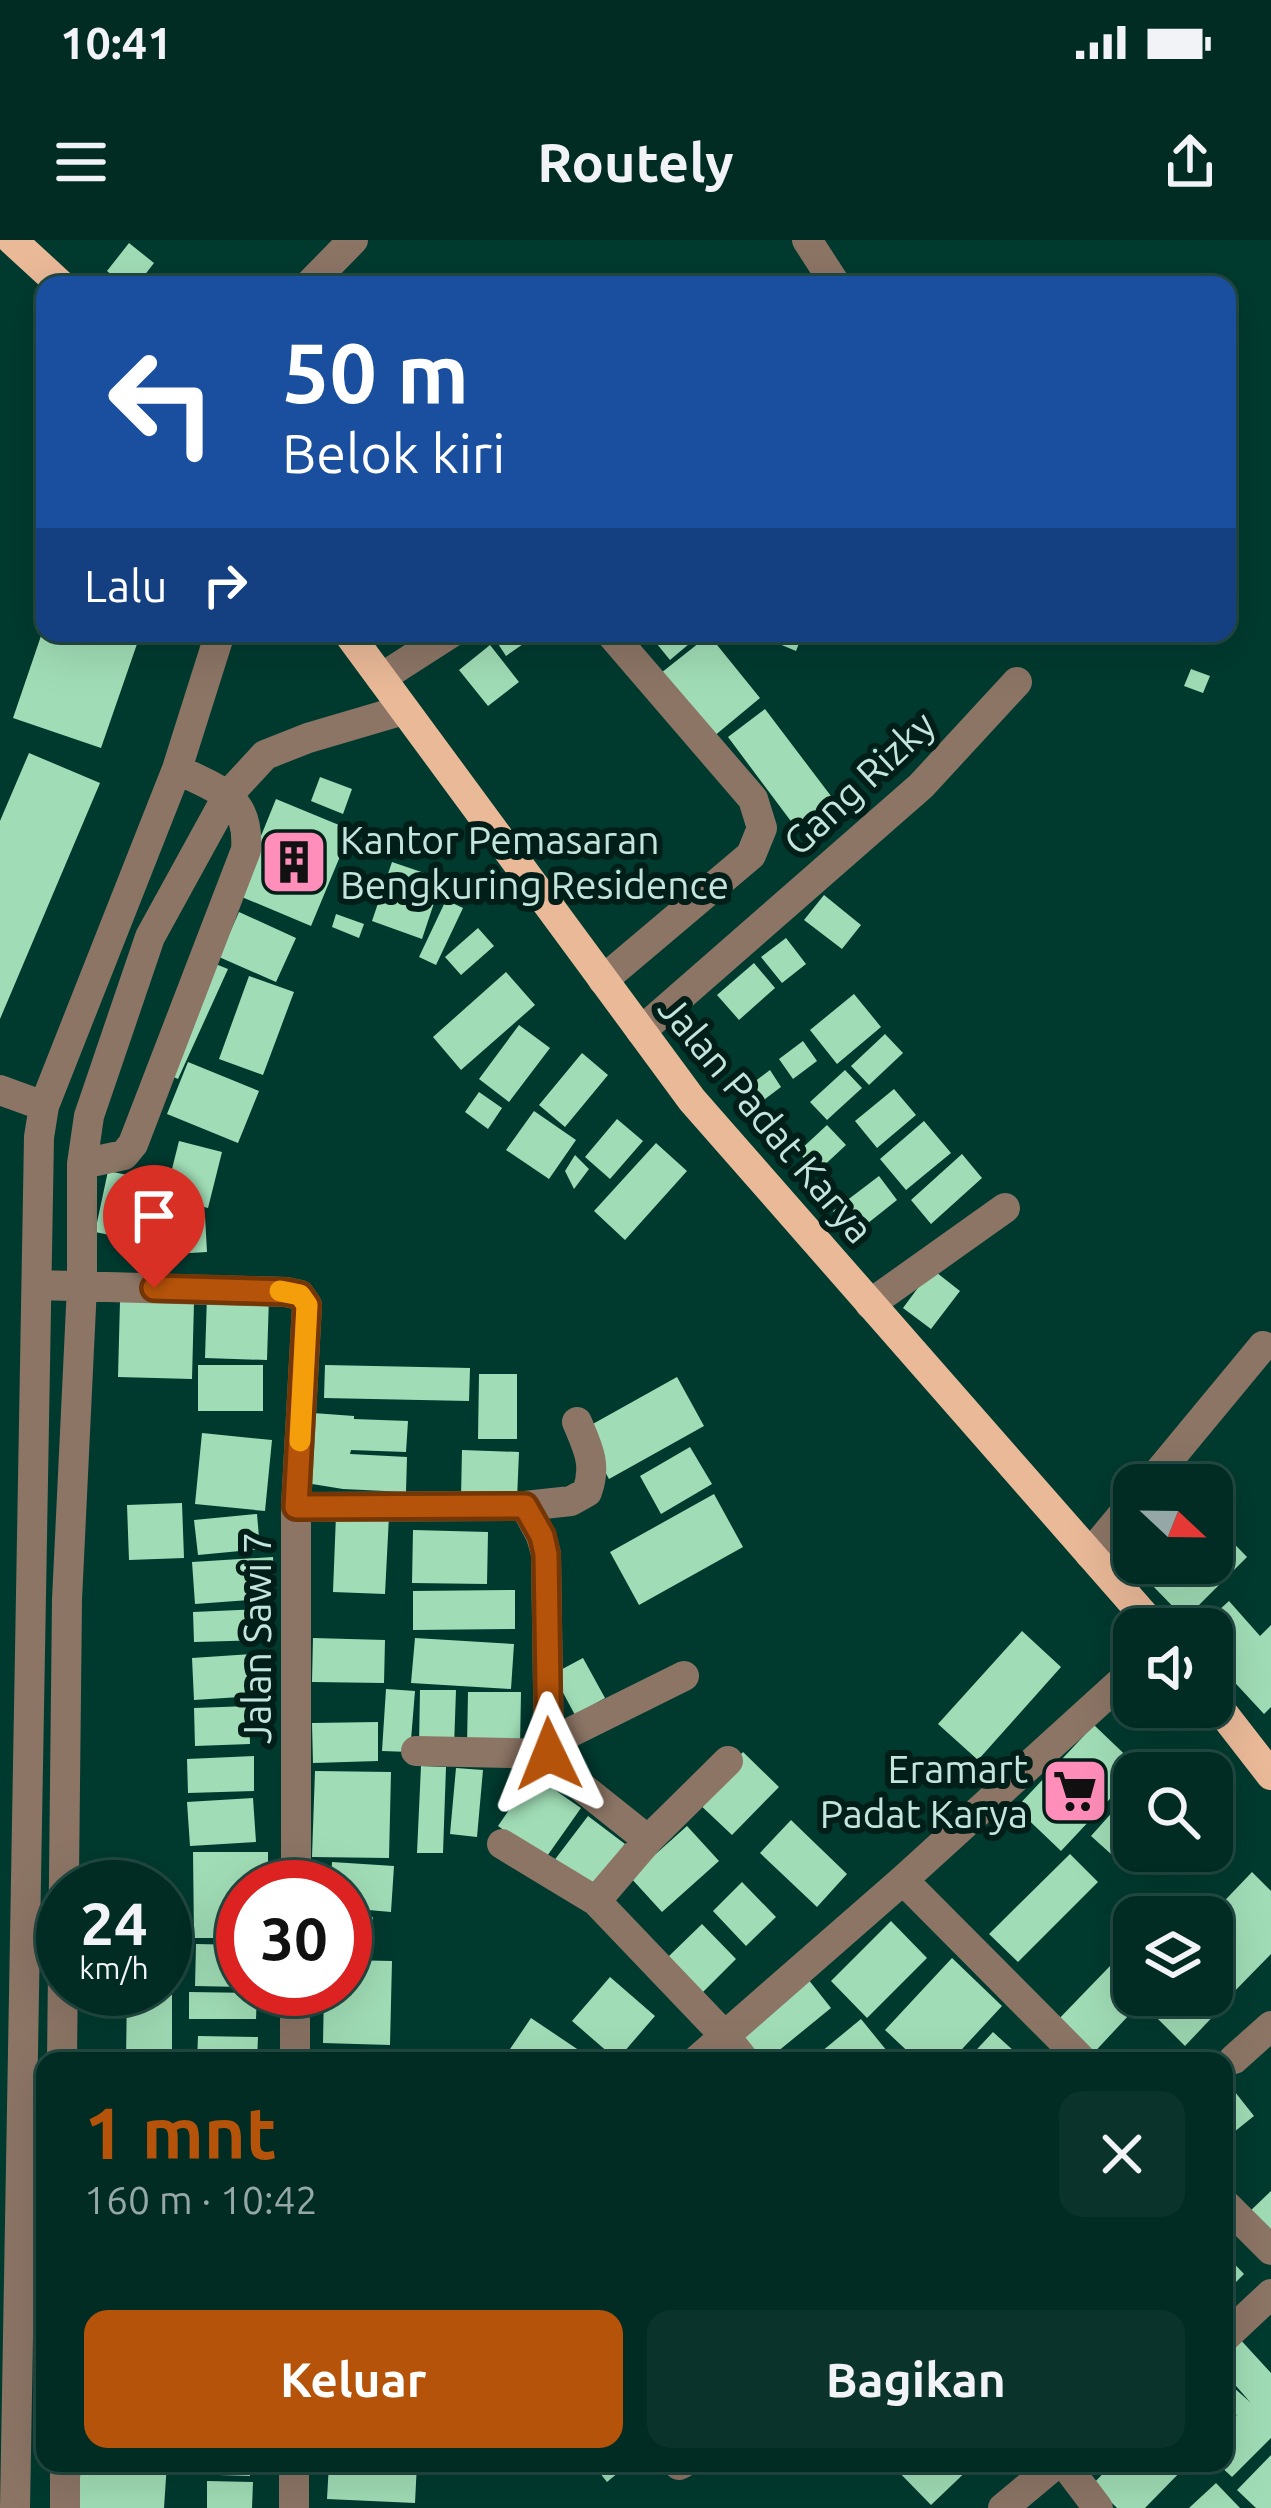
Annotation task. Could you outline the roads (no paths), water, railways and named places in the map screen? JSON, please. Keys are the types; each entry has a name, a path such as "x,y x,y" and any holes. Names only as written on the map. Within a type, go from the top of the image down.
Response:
{"main road":[{"path":"12,240 51,276"},
{"name":"Jalan Padat Karya","path":"355,642 692,1100 1138,1608"},
{"path":"1233,1723 1268,1764"}],"street":[{"path":"318,276 352,240"},
{"path":"807,240 830,276"},
{"path":"10,2501 39,1137 44,1106 177,769 217,642"},
{"path":"381,678 437,642"},
{"path":"603,980 751,855 762,828 753,799 618,642"},
{"name":"Gang Rizky","path":"641,1031 921,786 1017,682"},
{"path":"62,2052 67,1600 82,1286 82,1164 89,1116 150,937 228,795 265,755 403,710"},
{"path":"82,1164 124,1155 133,1144 246,850 240,807 228,795 177,769"},
{"path":"0,1090 44,1106"},
{"path":"870,1304 1005,1208"},
{"name":"Jalan Sawi 7","path":"37,1285 286,1292 300,1295 307,1305 296,1507 296,1860"},
{"path":"1165,1464 1263,1346"},
{"path":"296,1507 571,1502 587,1492 593,1476 592,1458 577,1422"},
{"path":"525,1506 546,1554 548,1749 564,1772 648,1840"},
{"path":"1090,1554 1113,1527"},
{"path":"416,1751 548,1749 684,1676"},
{"path":"502,1844 596,1900 735,2049 903,1880 1113,1689"},
{"path":"596,1900 648,1840 728,1761"},
{"path":"903,1880 1074,2052"},
{"path":"296,2016 296,2052"},
{"path":"1234,2059 1271,2026"},
{"path":"1233,2212 1271,2250"},
{"path":"1233,2331 1267,2306"},
{"path":"64,2472 65,2508"},
{"path":"294,2472 294,2508"},
{"path":"1003,2508 1060,2472"},
{"path":"1074,2472 1098,2508"}],"place":[{"name":"Kantor Pemasaran Bengkuring Residence","path":"294,862"},
{"name":"Eramart Padat Karya","path":"1075,1791"}]}
